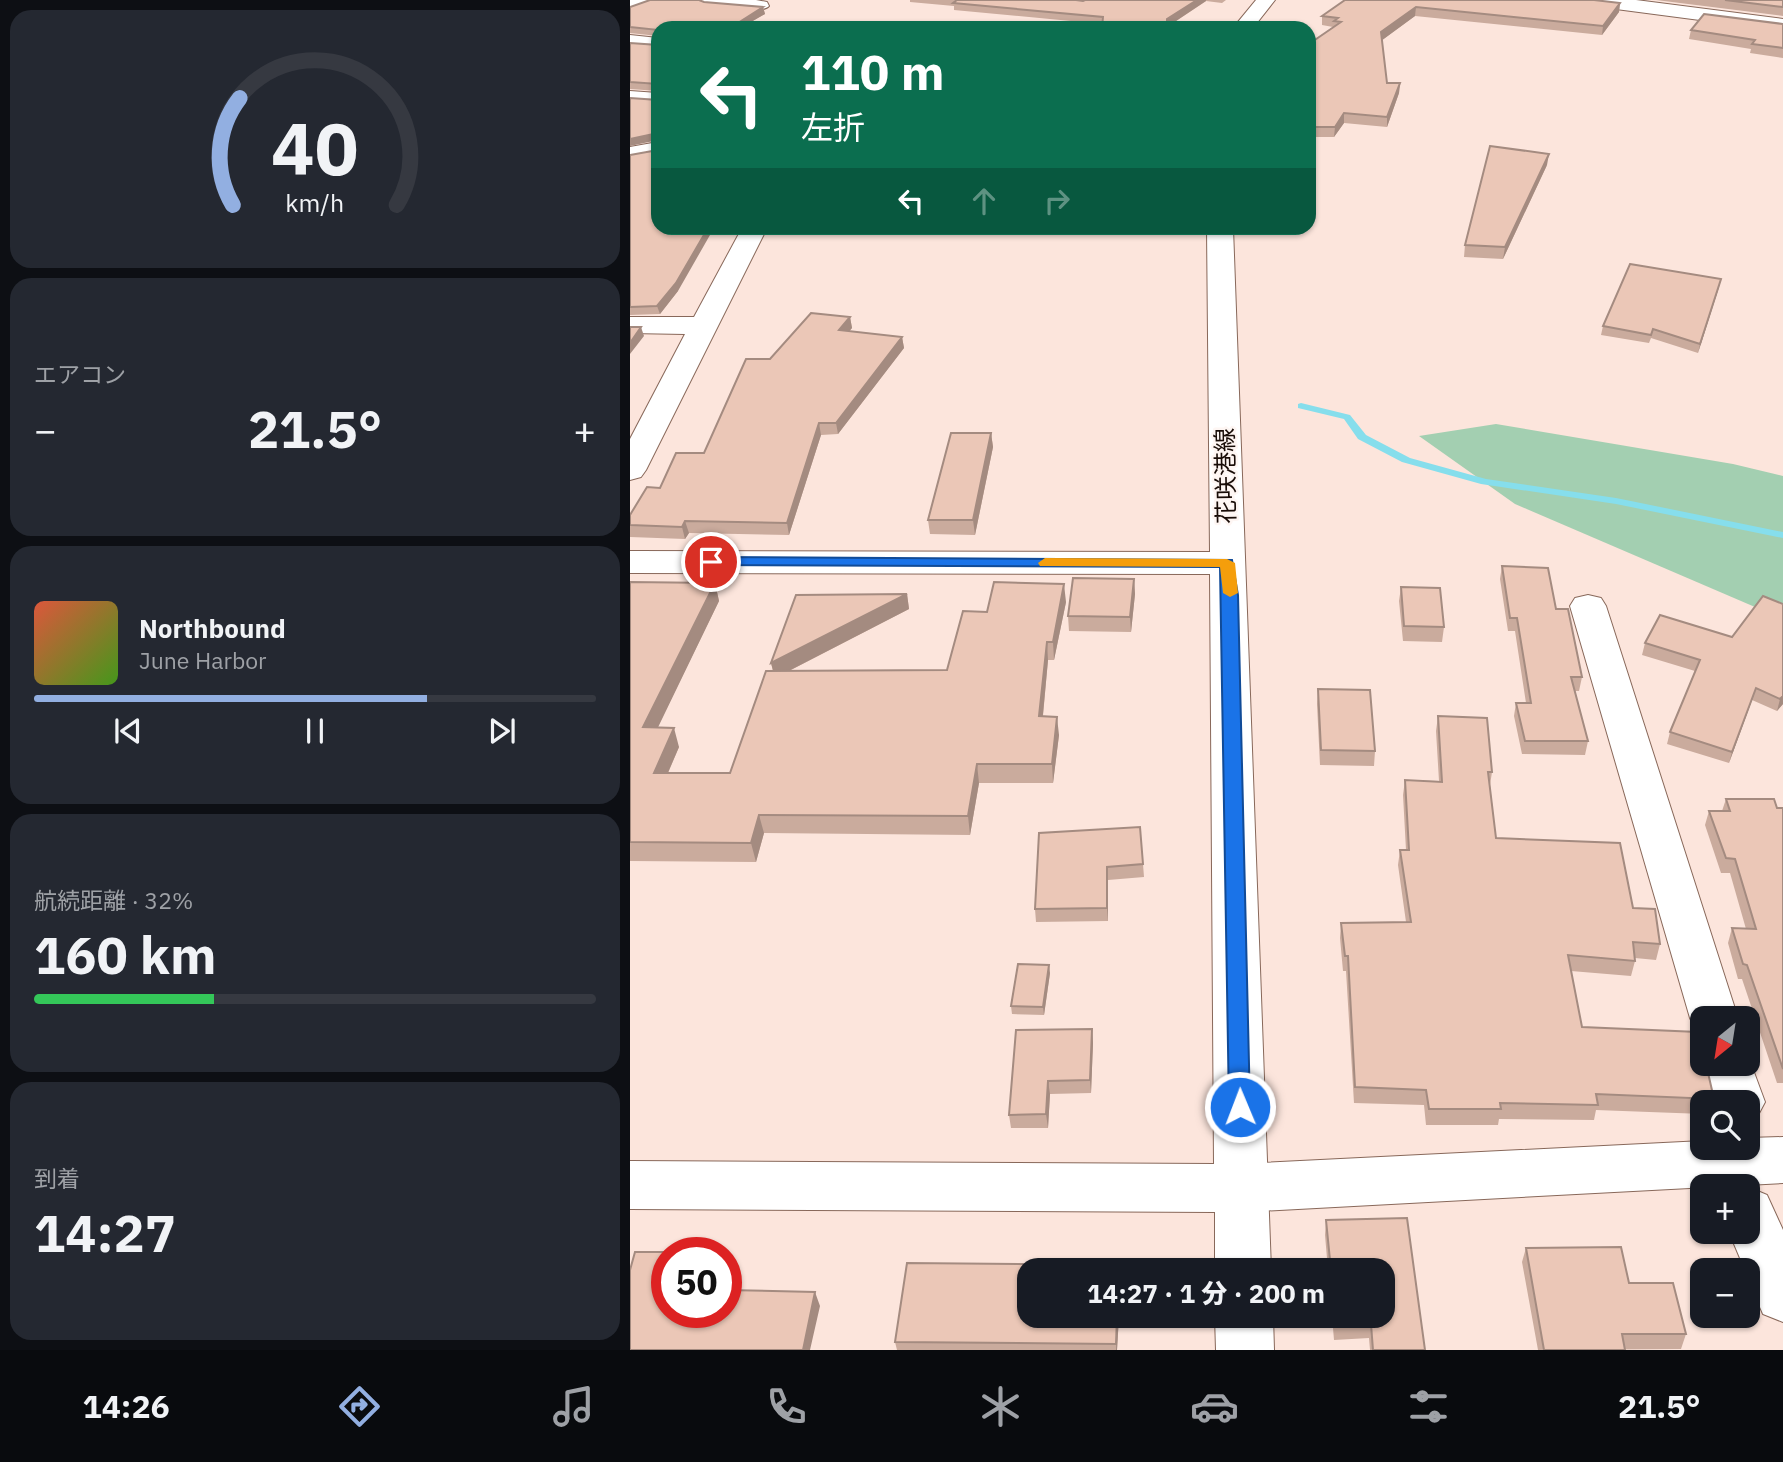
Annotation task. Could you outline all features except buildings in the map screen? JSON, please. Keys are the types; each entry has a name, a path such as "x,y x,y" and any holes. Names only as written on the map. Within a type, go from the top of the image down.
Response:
{"street":[{"path":"699,0 760,6"},
{"path":"1076,0 1084,0"},
{"path":"1249,21 1266,0"},
{"path":"1593,0 1665,4 1783,25"},
{"path":"630,41 651,43"},
{"path":"630,97 651,98"},
{"path":"630,154 651,150"},
{"path":"630,470 750,235"},
{"name":"花咲港線","path":"1220,235 1243,1258"},
{"path":"630,325 705,326"},
{"path":"630,562 1227,563"},
{"path":"1588,606 1710,1006"},
{"path":"630,1185 1241,1188 1750,1169 1783,1295"},
{"path":"1244,1328 1245,1350"}],"green space":[{"path":"1496,424 1733,464 1783,476 1783,619 1515,504 1419,436"}],"waterway":[{"path":"1301,406 1347,417 1362,437 1406,460 1485,482 1616,501 1783,535"}],"slow traffic":[{"path":"1045,563 1227,563 1230,593"}],"route":[{"path":"711,562 1227,563 1230,595 1240,1107"}]}
